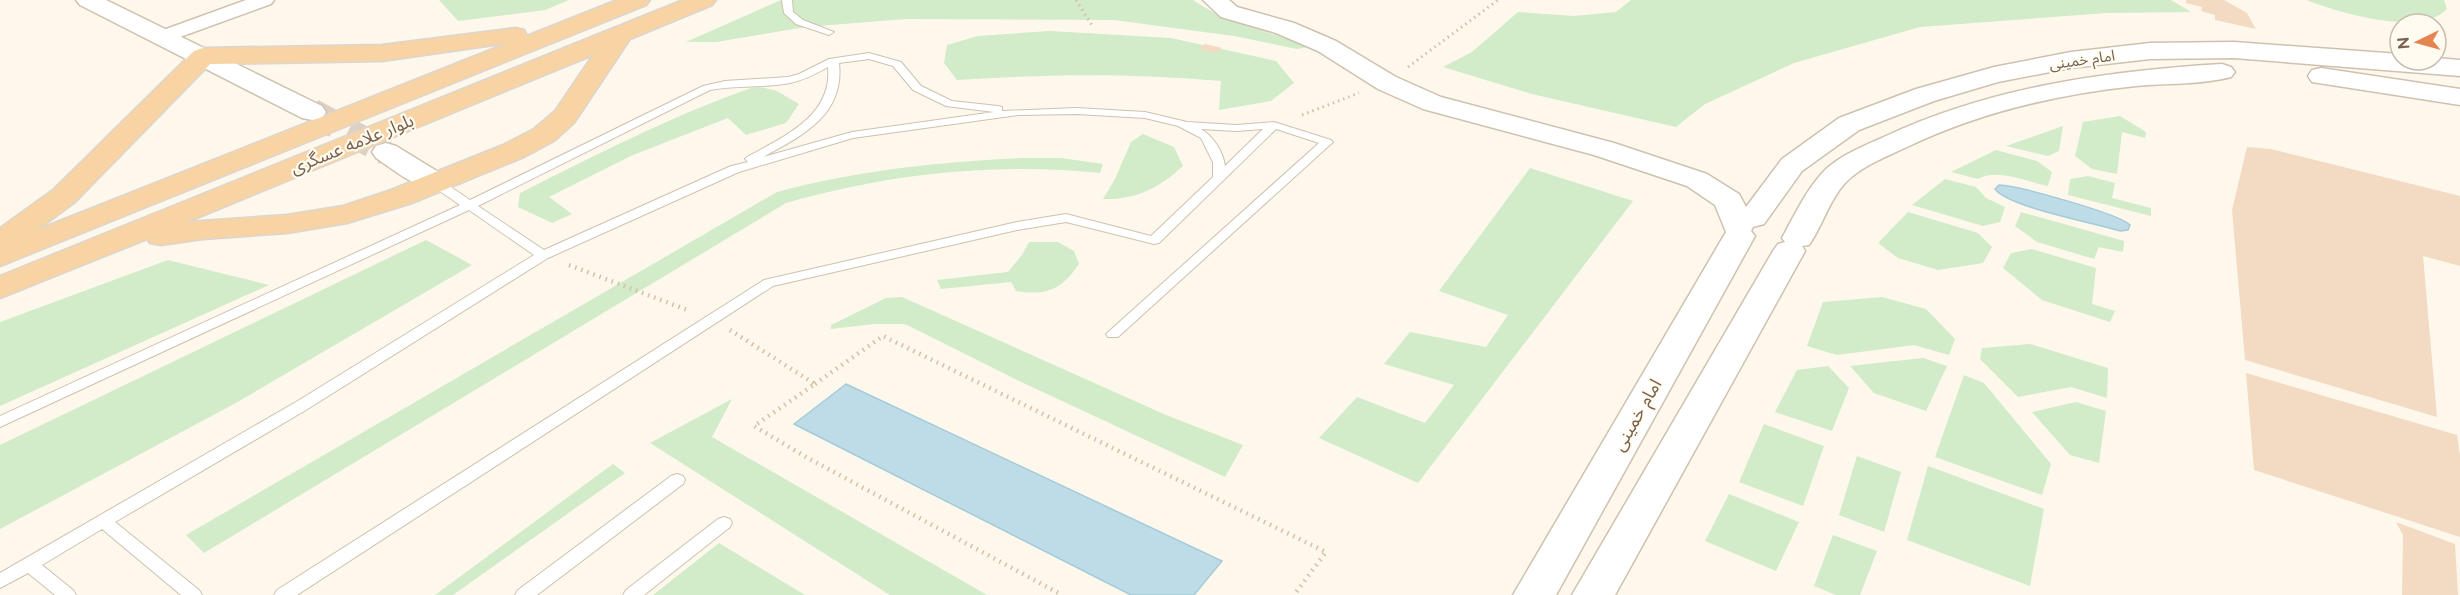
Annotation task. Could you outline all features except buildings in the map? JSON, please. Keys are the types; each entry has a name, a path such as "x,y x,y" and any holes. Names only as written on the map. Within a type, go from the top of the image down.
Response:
{"highway":[{"name":"بلوار علامه عسگری","path":"0,256 638,0"},
{"name":"بلوار علامه عسگری","path":"0,288 704,0"},
{"path":"0,242 30,223 64,196 203,56 382,53 474,42 582,22"},
{"path":"80,255 165,235 201,230 256,228 330,218 390,201 512,153 550,130 572,111 609,48 622,33"}],"street":[{"path":"88,0 312,112"},
{"path":"162,37 264,0"},
{"path":"1215,0 1229,12 1285,28 1327,46 1387,83 1432,103 1615,153 1698,180 1728,200 1743,227 1781,224 1795,233 1793,244"},
{"name":"امام خمینی","path":"1534,595 1743,227 1792,165 1849,123 1925,95 1994,75 2071,60 2150,51 2234,50 2460,68"},
{"name":"امام خمینی","path":"1593,595 1817,203 1836,176 1858,161 1901,138 1945,119 2014,100 2159,75 2233,71 2328,77 2460,97"},
{"path":"386,152 435,182"}],"lane":[{"path":"787,0 785,6 788,14 798,22 829,32"},
{"path":"0,422 470,205 707,88 725,84 788,80 803,76 833,61 869,56 897,64 917,88 950,104 1018,112"},
{"path":"0,581 301,406 543,255 735,169 796,133 817,116 831,97 834,85 833,61"},
{"path":"735,169 852,135 1018,112 1077,111 1145,115 1182,124 1236,128 1274,125 1328,142 1113,334"},
{"path":"1182,124 1205,136 1219,162 1219,179"},
{"path":"283,595 769,283 1017,226 1066,218 1155,240 1274,125"},
{"path":"435,182 543,255"},
{"path":"524,595 677,480"},
{"path":"103,521 193,595"},
{"path":"632,595 724,523"},
{"path":"29,564 67,595"}],"path":[{"path":"1076,0 1093,27"},
{"path":"543,255 712,320 751,342 815,384"},
{"path":"1062,595 806,457 754,426 883,336 1326,552 1294,595"}],"green space":[{"path":"439,0 569,0 545,10 458,21"},
{"path":"781,0 1193,0 1234,21 1308,47 1297,49 1234,36 1114,20 906,19 806,27 716,42 686,42"},
{"path":"1631,0 2171,0 2191,12 2106,13 1920,27 1794,63 1705,104 1676,127 1532,94 1443,67 1472,52 1518,12 1574,16 1616,12"},
{"path":"2307,0 2444,0 2447,9 2442,12 2388,12 2388,21 2339,11"},
{"path":"1050,31 1171,38 1276,61 1294,83 1271,101 1219,110 1221,81 1089,75 957,80 944,63 947,45 978,36"},
{"path":"757,86 777,91 799,104 786,123 746,135 728,118 633,155 549,197 572,214 552,223 518,207 520,193 667,122"},
{"path":"2120,116 2146,132 2145,138 2122,132 2117,174 2092,169 2075,156 2083,122"},
{"path":"2063,126 2059,151 2048,156 2006,146"},
{"path":"1143,134 1174,147 1183,166 1165,181 1146,191 1126,197 1103,199 1115,179 1131,142"},
{"path":"1996,150 2037,161 2052,172 2048,186 2003,175 1978,179 1951,172"},
{"path":"1023,158 1061,158 1103,164 1100,173 1020,169 941,173 863,185 786,203 204,553 186,535 777,192 838,178 899,168"},
{"path":"1530,168 1633,201 1418,483 1319,438 1357,397 1425,423 1454,385 1384,364 1410,332 1486,347 1508,315 1439,291"},
{"path":"2088,176 2115,183 2112,198 2151,208 2151,216 2068,195 2070,179"},
{"path":"1945,179 1976,187 1986,198 2005,207 2000,222 1983,226 1912,205"},
{"path":"1908,212 1978,233 1992,247 1983,263 1938,270 1898,258 1878,243"},
{"path":"2021,212 2124,241 2123,252 2099,247 2094,259 2037,242 2015,226"},
{"path":"426,240 472,265 234,404 0,529 0,445"},
{"path":"1029,242 1058,242 1074,251 1079,264 1066,280 1045,292 1016,291 1011,282 941,289 937,280 1008,272"},
{"path":"2032,249 2096,268 2092,304 2115,311 2110,322 2042,300 2003,268 2011,253"},
{"path":"168,260 269,285 0,406 0,322"},
{"path":"902,297 1166,415 1243,445 1225,477 1017,380 905,324 874,324 831,329 831,325 886,298"},
{"path":"1882,297 1926,309 1955,339 1949,355 1914,345 1837,355 1807,346 1823,302"},
{"path":"2030,344 2108,368 2107,398 2071,387 2018,397 1980,359 1982,348"},
{"path":"1923,358 1947,366 1926,411 1874,393 1850,366"},
{"path":"1828,366 1849,388 1832,431 1775,412 1797,370"},
{"path":"1964,375 1984,383 2051,464 2042,495 1935,457"},
{"path":"732,399 712,437 987,595 890,595 650,443"},
{"path":"2076,402 2106,411 2099,463 2070,455 2032,412"},
{"path":"1764,424 1824,446 1803,506 1739,482"},
{"path":"1857,456 1901,472 1884,532 1839,515"},
{"path":"613,464 625,473 453,595 435,595"},
{"path":"1928,466 2044,509 2030,586 1907,540"},
{"path":"1729,494 1799,522 1776,571 1705,541"},
{"path":"1833,535 1877,551 1860,595 1836,595 1814,586"},
{"path":"719,543 805,595 653,595"}],"water":[{"path":"1999,185 2067,201 2108,214 2130,225 2128,230 2120,231 2033,208 2003,196 1995,189"},
{"path":"846,384 1222,561 1194,595 1131,595 794,424"}],"tunnel":[{"path":"312,112 386,152"}]}
